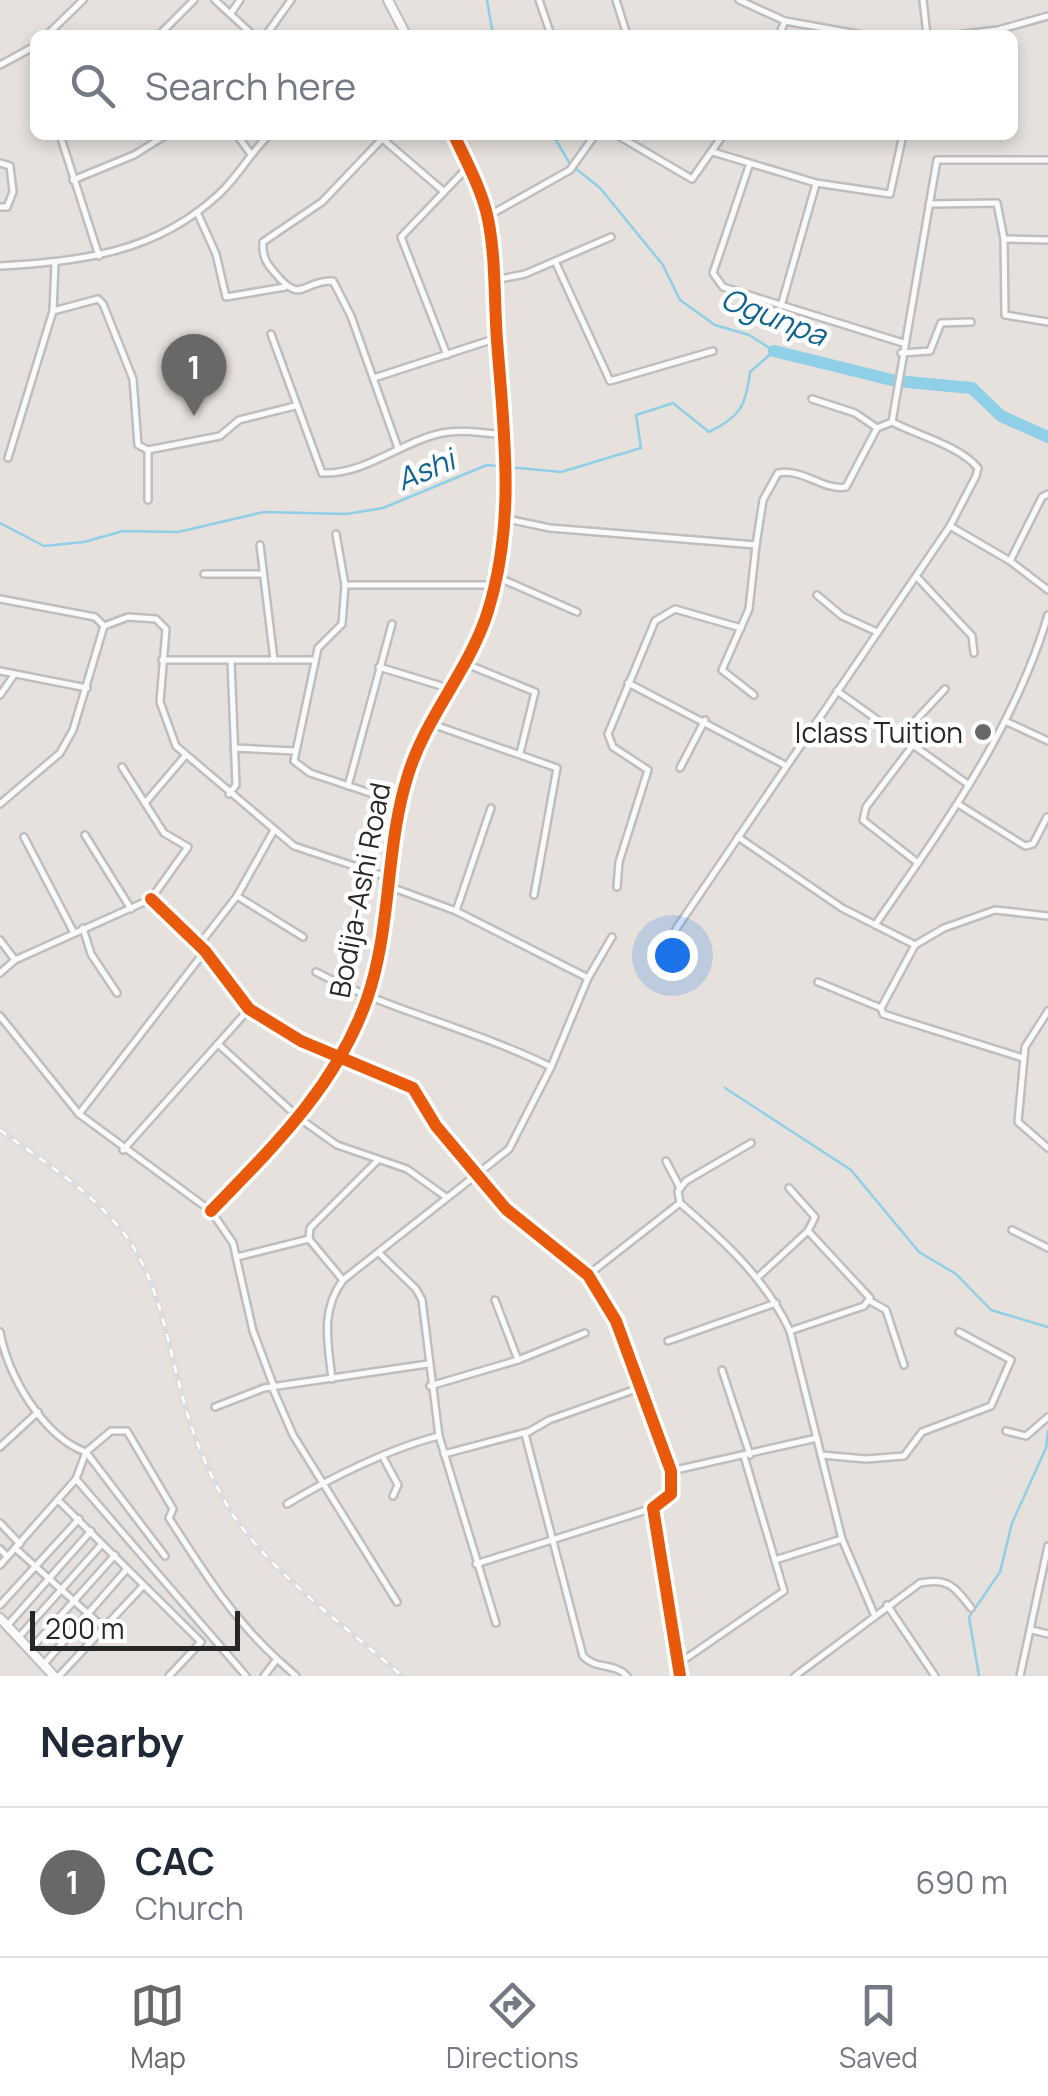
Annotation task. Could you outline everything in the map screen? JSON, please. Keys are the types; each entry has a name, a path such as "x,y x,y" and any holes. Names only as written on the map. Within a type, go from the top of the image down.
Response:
{"street":[{"path":"68,0 75,8"},
{"path":"52,30 83,0"},
{"path":"165,30 194,0"},
{"path":"215,0 248,30"},
{"path":"231,13 240,0"},
{"path":"270,30 292,0"},
{"path":"388,0 400,30"},
{"path":"539,0 550,30"},
{"path":"616,0 625,30"},
{"path":"739,0 785,21 834,30"},
{"path":"923,0 926,30"},
{"path":"1008,30 1048,16"},
{"path":"781,30 785,21"},
{"path":"0,65 30,49"},
{"path":"61,140 100,257"},
{"path":"73,180 134,155 158,140"},
{"path":"240,140 250,154"},
{"path":"0,266 100,257 137,245 197,212 228,185 264,140"},
{"path":"284,287 262,254 264,242 328,197 377,140"},
{"path":"384,140 442,190"},
{"name":"Bodija-Ashi Road","path":"211,1211 299,1118 340,1056 367,998 400,803 429,723 488,614 496,581 507,519 508,478 495,280 488,217 456,140"},
{"path":"488,217 573,167 592,140"},
{"path":"628,140 688,178 697,176 720,140"},
{"path":"713,152 749,166 816,183 890,194 902,140"},
{"path":"892,422 902,343 940,157 1048,160"},
{"path":"0,163 10,166 14,192 7,207 0,207"},
{"path":"749,166 714,277 723,288 902,343"},
{"path":"447,356 401,237 442,190 469,167"},
{"path":"780,306 816,183"},
{"path":"929,204 996,204 1004,239 1005,315 1048,322"},
{"path":"197,212 216,254 226,297 284,287 301,290 333,281 374,378 398,448"},
{"path":"495,280 555,262 611,237"},
{"path":"1004,239 1048,240"},
{"path":"555,262 610,381 713,352"},
{"path":"8,458 52,311 55,263"},
{"path":"52,311 101,301 133,380 138,446 148,450 220,436 239,420 294,406"},
{"path":"901,353 930,352 941,323 971,322"},
{"path":"271,334 294,406 322,473 363,467 398,448 442,433 506,435"},
{"path":"374,378 497,338"},
{"path":"812,399 855,413 876,428"},
{"path":"676,929 950,526 978,468 892,422 876,428 846,487 837,488 790,471 778,473 763,500 749,609 722,670 754,695"},
{"path":"148,450 148,500"},
{"path":"1010,560 1047,493"},
{"path":"507,519 550,528 756,545"},
{"path":"950,526 1010,560 1048,590"},
{"path":"336,534 345,584 342,624 318,648 294,761 301,768 400,803"},
{"path":"260,546 274,660"},
{"path":"204,574 264,574"},
{"path":"916,576 972,636 974,653"},
{"path":"345,584 496,581 576,612"},
{"path":"817,595 842,616 875,632"},
{"path":"0,599 95,617 104,626"},
{"path":"617,888 619,862 648,770 610,742 612,718 655,620 666,611 741,628"},
{"path":"875,925 958,804 1005,721 1048,615"},
{"path":"104,626 135,617 165,624 165,720 171,739 185,756 273,832 305,850 456,911 588,978"},
{"path":"348,786 392,624"},
{"path":"0,804 60,754 87,688 104,626"},
{"path":"162,660 316,660"},
{"path":"229,794 236,784 231,661"},
{"path":"464,663 535,692 520,753"},
{"path":"379,667 448,688"},
{"path":"0,671 87,688"},
{"path":"0,695 14,675"},
{"path":"628,683 785,765"},
{"path":"900,736 944,689"},
{"path":"837,690 969,784"},
{"path":"680,768 705,720"},
{"path":"1005,721 1048,741"},
{"path":"429,723 552,765 557,772 534,895"},
{"path":"913,745 866,807 863,820 918,863"},
{"path":"234,748 295,751"},
{"path":"144,804 185,756"},
{"path":"0,974 15,960 73,931 151,899 188,847 164,832 122,767"},
{"path":"958,804 1025,846 1033,844 1047,817"},
{"path":"456,911 490,808"},
{"path":"199,946 238,896 273,832"},
{"path":"85,835 131,909"},
{"path":"738,836 875,925 915,944"},
{"path":"24,837 73,931"},
{"path":"238,896 303,937"},
{"path":"151,899 205,952 249,1009 301,1041 413,1088 475,1174 513,1216 588,1275 612,1312 671,1472 671,1494 653,1508 476,1564"},
{"path":"1023,1058 883,1014 881,1008 915,944 944,928 995,910 1048,916"},
{"path":"83,928 92,954 117,993"},
{"path":"332,1380 328,1305 343,1280 509,1150 551,1067 588,978 612,937"},
{"path":"0,940 15,960"},
{"path":"79,1114 205,952"},
{"path":"316,972 367,998 461,1028 551,1067"},
{"path":"818,982 881,1008"},
{"path":"123,1150 249,1009"},
{"path":"1048,1011 1023,1058 1019,1125 1048,1148"},
{"path":"0,1016 79,1114 211,1211 237,1257 250,1319 274,1388 322,1483 398,1602"},
{"path":"218,1044 299,1118 337,1145 406,1169 446,1198"},
{"path":"679,1186 750,1143"},
{"path":"666,1160 679,1186 680,1203 758,1277 790,1331 842,1539 874,1614"},
{"path":"308,1239 310,1228 377,1161"},
{"path":"758,1277 808,1231 816,1218 789,1188"},
{"path":"588,1275 680,1203"},
{"path":"1012,1230 1048,1248"},
{"path":"808,1231 870,1301 886,1310 904,1365"},
{"path":"237,1257 308,1239"},
{"path":"308,1239 343,1280"},
{"path":"380,1254 422,1300 439,1436 496,1623"},
{"path":"495,1300 518,1360"},
{"path":"790,1331 870,1301"},
{"path":"668,1341 776,1302"},
{"path":"0,1332 8,1361 38,1412 66,1441 86,1452 165,1556"},
{"path":"822,1455 904,1456 922,1432 992,1406 1011,1360 960,1332"},
{"path":"430,1386 518,1360 584,1333"},
{"path":"215,1407 259,1389 428,1364"},
{"path":"678,1664 784,1591 722,1370"},
{"path":"444,1454 527,1432 642,1387"},
{"path":"0,1447 38,1412"},
{"path":"1006,1432 1026,1436 1048,1418"},
{"path":"0,1565 76,1479 86,1452 111,1431 127,1431 163,1486 173,1509 169,1518 235,1619 296,1676"},
{"path":"527,1432 583,1656 589,1663 620,1668 626,1676"},
{"path":"287,1504 322,1483 384,1459 410,1443 439,1436"},
{"path":"671,1472 817,1438"},
{"path":"384,1459 398,1485 393,1496"},
{"path":"76,1479 246,1676"},
{"path":"58,1500 201,1642"},
{"path":"653,1508 679,1676"},
{"path":"0,1605 79,1519"},
{"path":"0,1523 34,1566 104,1628"},
{"path":"6,1626 92,1531"},
{"path":"775,1560 842,1539"},
{"path":"18,1638 103,1543"},
{"path":"1020,1676 1048,1546"},
{"path":"0,1549 7,1556"},
{"path":"30,1650 115,1555"},
{"path":"44,1664 127,1569"},
{"path":"795,1676 920,1583 942,1579 953,1584 971,1608"},
{"path":"0,1618 56,1676 143,1586"},
{"path":"886,1605 935,1676"},
{"path":"1031,1630 1048,1634"},
{"path":"168,1676 209,1636"},
{"path":"264,1676 278,1659"},
{"path":"230,1676 237,1668"}],"waterway":[{"name":"Ogunpa","path":"487,0 492,30"},
{"name":"Ashi","path":"0,523 44,546 84,542 123,531 178,532 264,512 346,514 383,508 487,465 561,472 641,448 636,415 673,403 709,432 728,421 740,409 750,372 774,351 749,335 715,325 680,300 663,265 600,188 570,164 556,140"},
{"name":"Ogunpa","path":"774,351 896,381 972,388 1001,416 1048,437"},
{"path":"725,1088 851,1170 919,1252 956,1274 991,1310 1048,1327"},
{"path":"979,1676 969,1617 1000,1572 1012,1523 1046,1448 1048,1431"}],"railway":[{"path":"0,1130 91,1199 132,1244 159,1306 196,1438 221,1494 244,1530 285,1575 402,1676"}],"cycle path":[{"path":"211,1211 301,1113 354,1030 367,999 381,944 395,830 408,775 480,632 497,577 506,477 492,249 482,197 456,140"},
{"path":"151,899 205,951 249,1009 301,1041 413,1088 436,1126 506,1209 588,1275 616,1321 671,1471 671,1494 653,1508 680,1676"}],"place":[{"name":"CAC","path":"194,416"},
{"name":"Iclass Tuition","path":"983,732"}]}
